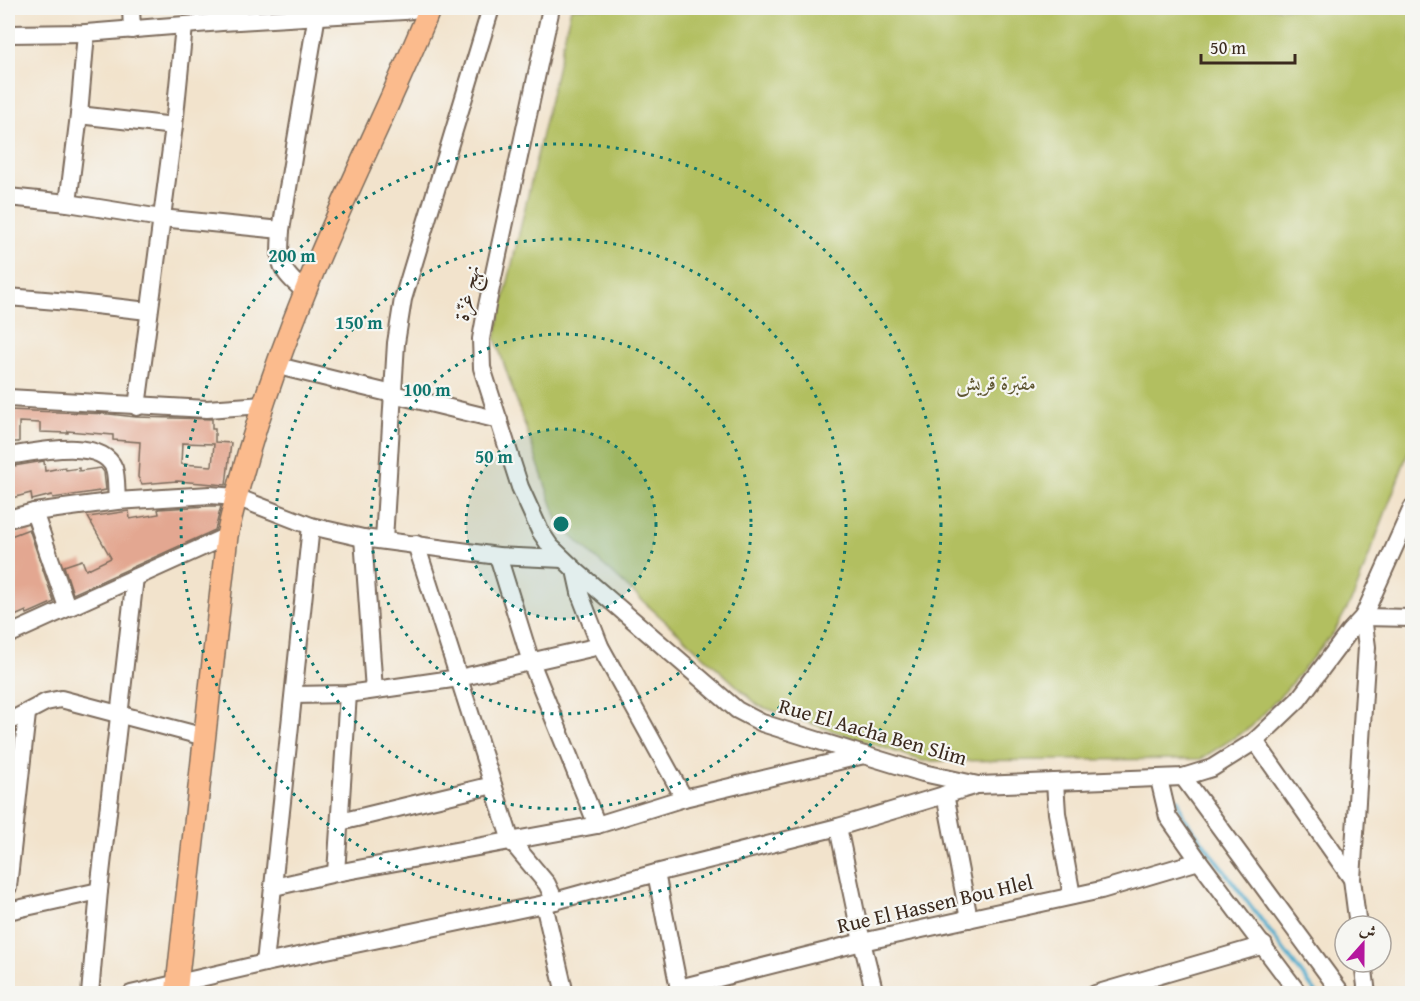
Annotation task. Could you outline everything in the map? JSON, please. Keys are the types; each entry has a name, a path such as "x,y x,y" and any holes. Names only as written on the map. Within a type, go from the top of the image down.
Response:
{"main road":[{"path":"177,988 228,536 236,497 264,405 305,292 408,64 430,8"}],"street":[{"path":"131,8 132,30"},
{"path":"8,34 86,33 184,26 222,15 404,11 424,8"},
{"path":"384,540 396,343 403,299 491,8"},
{"name":"نهج غزّة","path":"551,8 481,339 482,368 528,507 540,531 569,564"},
{"path":"305,292 283,270 280,254 281,230 318,12"},
{"path":"137,407 174,126 184,26"},
{"path":"68,203 86,33"},
{"path":"79,115 174,126"},
{"path":"8,197 68,203 161,218 281,230"},
{"path":"8,297 148,311"},
{"path":"278,366 499,420"},
{"path":"8,398 137,407 207,409 264,405"},
{"path":"8,456 72,448 94,452 106,458 114,467 117,501"},
{"path":"8,519 34,512 117,501 210,495 236,497 311,526 363,538 569,564 600,646 684,798"},
{"path":"1356,914 1352,879 1367,647 1364,617 1413,508"},
{"path":"34,512 67,607"},
{"path":"265,963 311,526"},
{"path":"8,635 228,536"},
{"path":"363,538 374,690"},
{"path":"416,544 511,841 547,884 565,993"},
{"path":"498,556 531,662 597,825"},
{"name":"Rue El Aacha Ben Slim","path":"569,564 737,710 762,723 864,755 923,773 978,785 1160,779 1183,777 1212,768 1255,741 1298,700 1349,632 1364,617"},
{"path":"90,993 99,891 135,578"},
{"path":"1364,617 1413,618"},
{"path":"294,695 348,694 459,678 600,646"},
{"path":"336,873 348,694"},
{"path":"8,722 46,702 61,699 205,736"},
{"path":"8,887 12,806 27,714"},
{"path":"1255,741 1352,879"},
{"path":"274,887 336,873 597,825 684,798 864,755"},
{"path":"1183,777 1342,993"},
{"path":"1160,779 1168,817 1299,993"},
{"path":"1055,782 1057,813 1072,896"},
{"path":"131,993 177,988 265,963 549,902 838,827 978,785"},
{"path":"340,822 493,786"},
{"path":"945,794 969,919"},
{"path":"838,827 875,993"},
{"name":"Rue El Hassen Bou Hlel","path":"680,990 862,942 1101,890 1199,861"},
{"path":"656,873 680,990"},
{"path":"8,911 99,891"},
{"path":"1095,993 1264,945"},
{"path":"1365,974 1367,993"}],"green space":[{"name":"مقبرة قريش","path":"571,8 1412,8 1412,442 1354,596 1334,632 1285,691 1251,727 1201,759 923,761 759,706 559,525 495,338"}],"building":[{"path":"8,410 212,419 215,442 231,443 226,485 177,481 142,484 138,477 140,442 113,440 113,435 68,431 68,433 40,432 40,423 19,422 19,442 8,442","holes":["182,443 214,444 212,466 181,464"]},
{"path":"44,461 45,471 65,467 66,470 79,468 79,471 101,468 104,472 106,490 53,498 52,495 32,500 31,493 8,499 8,467"},
{"path":"221,506 215,530 73,594 64,566 82,560 86,570 111,558 88,517 129,511 130,519 159,514 158,509"},
{"path":"29,529 54,602 27,614 26,611 8,619 8,537"}],"waterway":[{"path":"1178,799 1183,816 1317,994"}]}
